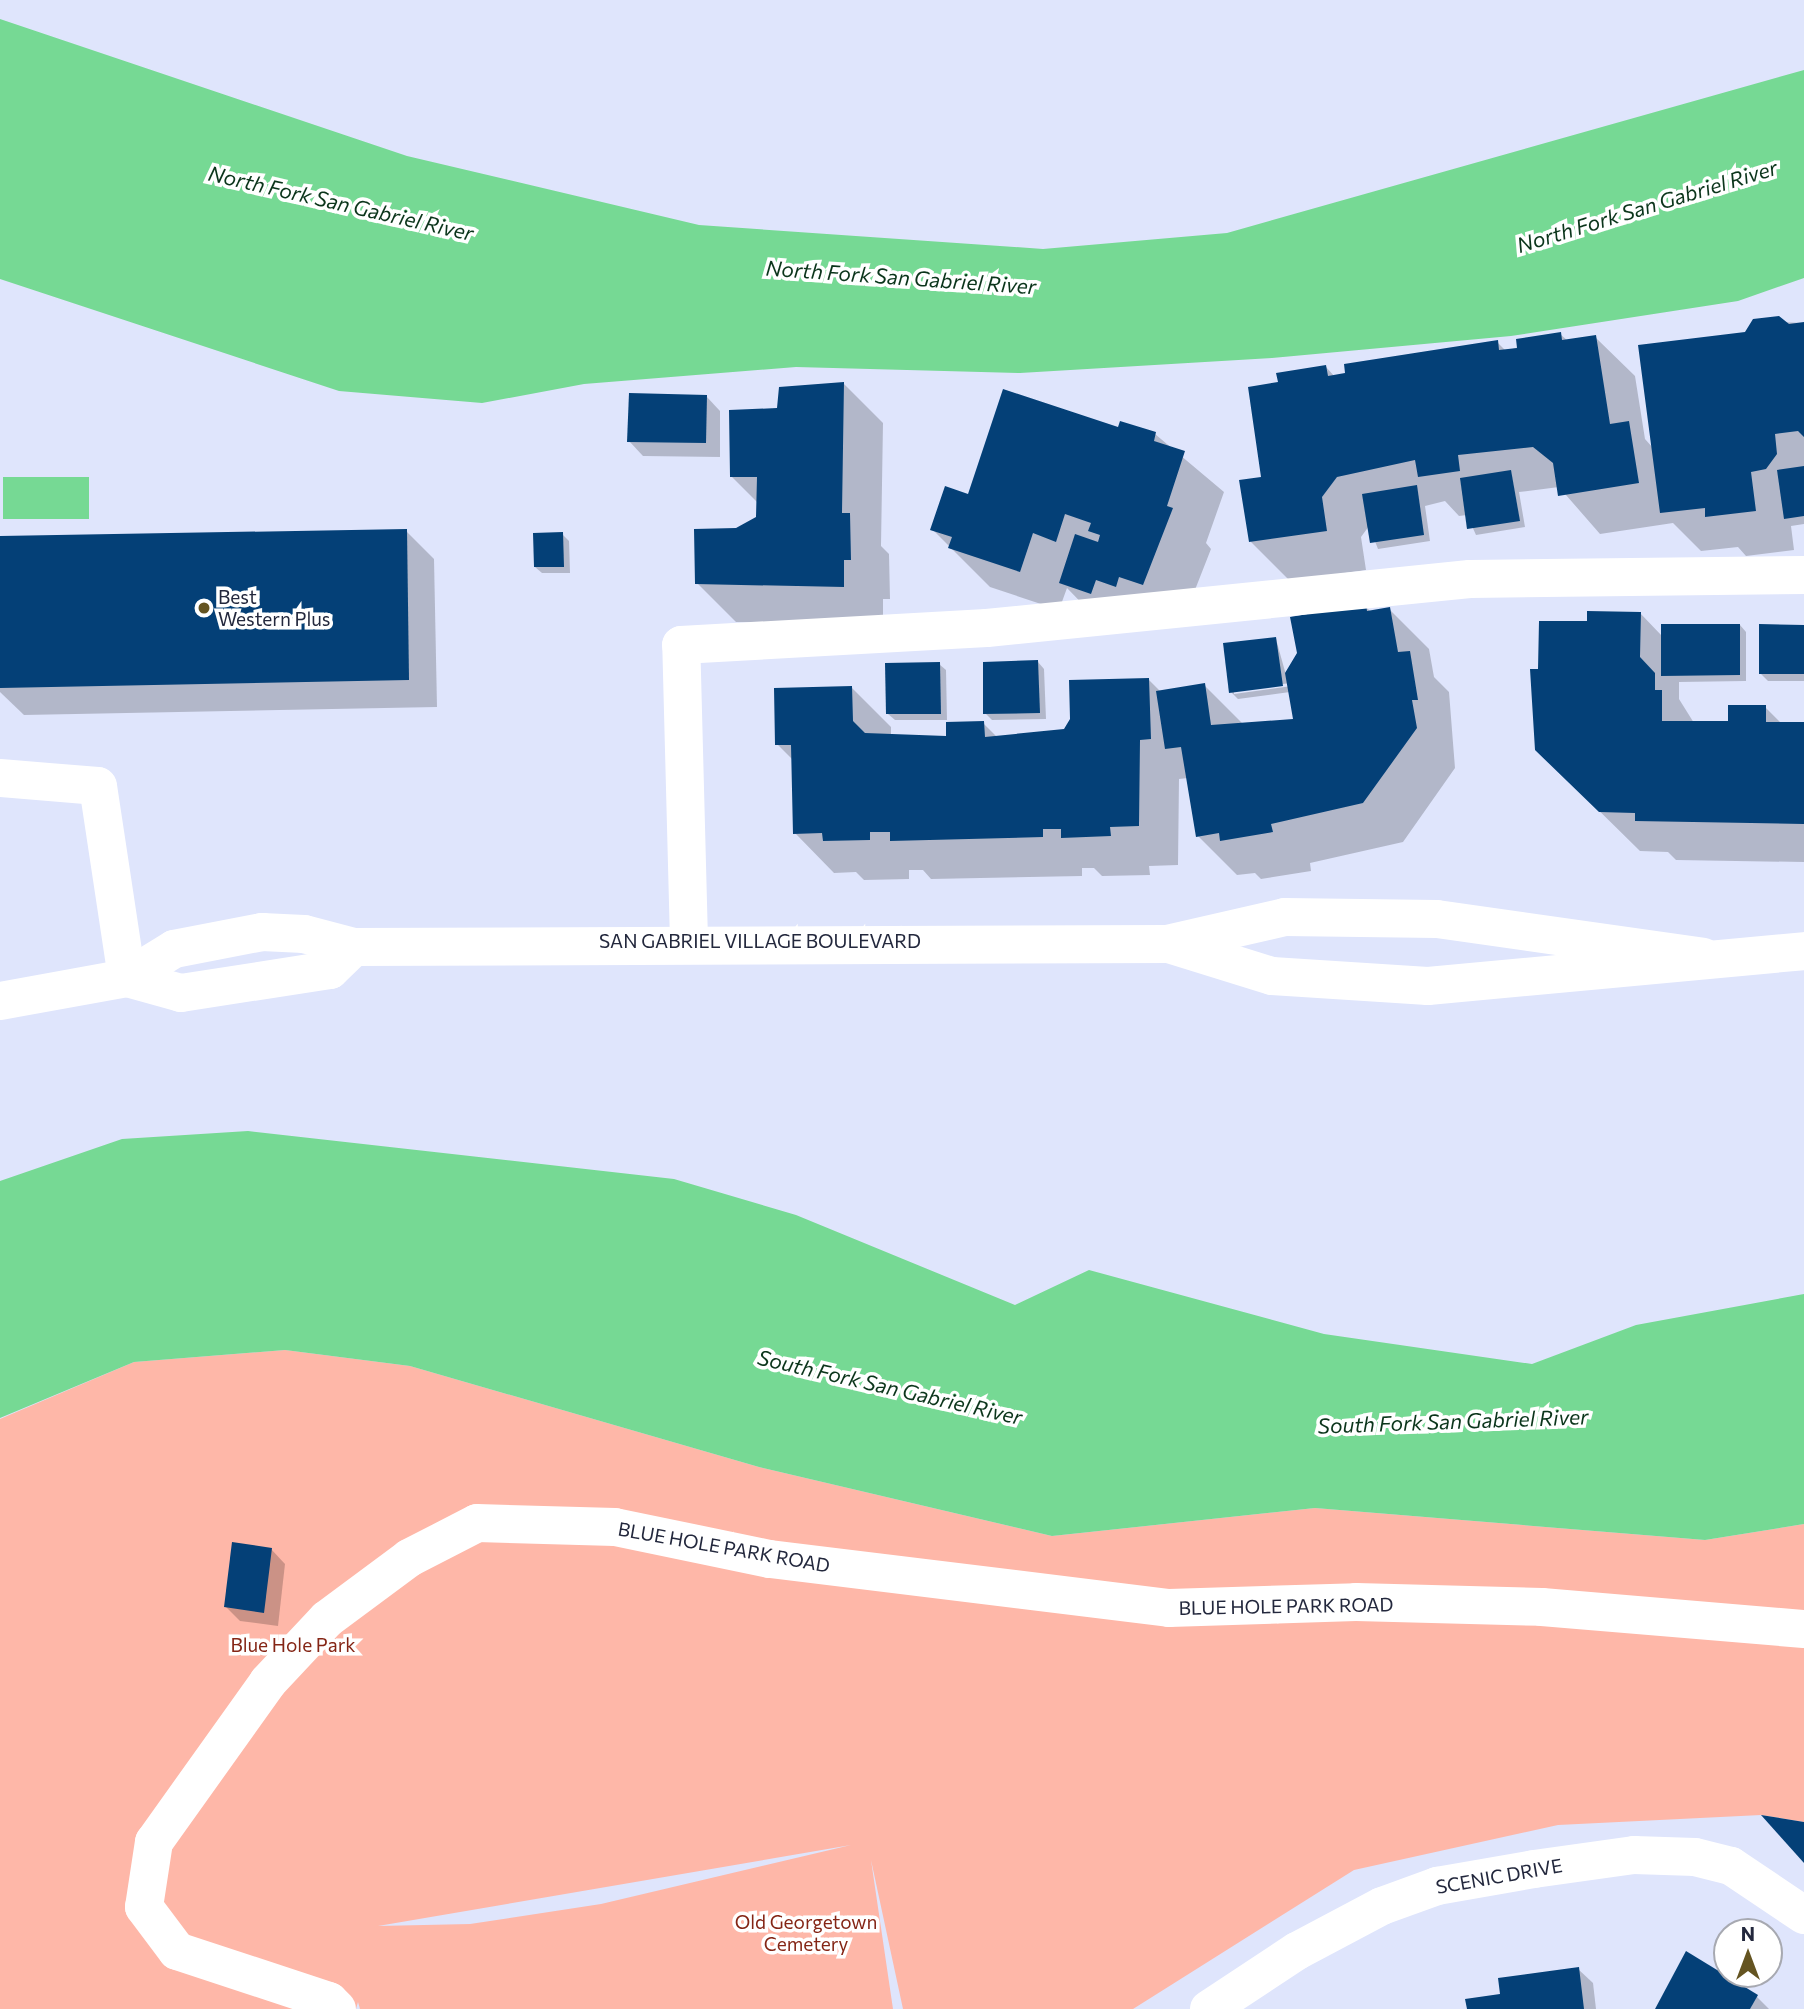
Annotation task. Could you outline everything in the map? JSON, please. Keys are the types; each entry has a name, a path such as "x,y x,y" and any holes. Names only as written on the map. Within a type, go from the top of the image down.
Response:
{"street":[{"path":"689,941 681,645 987,628 1470,579 1804,575"},
{"path":"0,778 98,786 127,978"},
{"name":"SAN GABRIEL VILLAGE BOULEVARD","path":"0,1000 127,978 174,949 262,932 304,933 354,947 689,941 1167,944 1285,917 1437,919 1703,957"},
{"name":"SAN GABRIEL VILLAGE BOULEVARD","path":"1167,944 1272,976 1428,986 1703,957 1804,951"},
{"name":"BLUE HOLE PARK ROAD","path":"337,2009 177,1951 144,1907 154,1842 268,1682 327,1619 409,1558 477,1523 615,1527 770,1559 1169,1608 1356,1602 1542,1607 1804,1629"},
{"name":"SCENIC DRIVE","path":"1209,2009 1297,1951 1382,1906 1437,1886 1534,1869 1634,1855 1695,1857 1731,1866 1804,1915"}],"green space":[{"name":"Blue Hole Park","path":"285,1350 410,1366 759,1467 1052,1536 1315,1508 1705,1540 1804,1524 1804,1822 1761,1815 1558,1825 1354,1870 1133,2009 903,2009 871,1860 893,2009 360,2009 358,2002 356,2009 0,2009 0,1419 134,1362","holes":["851,1845 601,1904 470,1924 378,1926"]}],"water":[{"name":"North Fork San Gabriel River","path":"0,19 407,156 699,225 1043,249 1227,233 1804,70 1804,278 1738,301 1511,336 1272,358 1020,373 796,367 584,384 482,403 339,391 0,279"},
{"path":"3,477 89,477 89,519 3,519"},
{"name":"South Fork San Gabriel River","path":"248,1131 674,1179 796,1215 1015,1305 1089,1270 1324,1334 1532,1364 1636,1325 1804,1294 1804,1524 1705,1540 1315,1508 1052,1536 759,1467 410,1366 285,1350 134,1362 0,1418 0,1181 122,1139"}],"building":[{"path":"1779,316 1789,324 1804,322 1804,437 1798,431 1775,434 1777,454 1766,469 1751,472 1756,511 1705,517 1705,508 1660,513 1638,345 1745,332 1753,319"},
{"path":"1561,332 1562,340 1596,335 1610,424 1629,421 1639,483 1558,496 1553,463 1533,447 1458,455 1460,471 1418,477 1415,460 1337,477 1322,497 1327,531 1249,542 1239,480 1261,477 1248,387 1278,382 1276,373 1326,365 1328,376 1345,373 1344,364 1498,340 1499,350 1517,348 1516,339"},
{"path":"844,382 842,513 850,513 851,560 844,560 844,587 695,584 694,529 736,528 756,517 757,477 730,477 729,410 777,408 779,387"},
{"path":"1003,389 1118,427 1120,421 1156,432 1154,441 1185,451 1167,506 1173,508 1143,585 1119,577 1116,587 1096,580 1091,594 1059,583 1075,534 1098,542 1100,535 1088,531 1091,523 1065,514 1056,542 1033,533 1020,572 948,548 952,537 930,530 945,486 968,494"},
{"path":"629,393 707,395 706,443 627,442"},
{"path":"1804,466 1804,516 1784,519 1777,470"},
{"path":"1511,470 1520,521 1467,529 1460,478"},
{"path":"1417,485 1424,535 1370,543 1362,494"},
{"name":"Best Western Plus","path":"407,529 409,680 0,688 0,536"},
{"path":"563,532 564,567 534,567 533,533"},
{"path":"1366,604 1367,611 1390,607 1398,652 1410,651 1418,700 1412,700 1417,728 1363,803 1271,824 1273,832 1220,841 1219,833 1196,837 1181,747 1165,749 1156,691 1205,683 1211,725 1293,719 1285,673 1297,653 1290,617"},
{"path":"1587,611 1641,612 1640,657 1655,673 1655,690 1662,690 1662,721 1728,721 1728,705 1766,705 1766,722 1804,722 1804,824 1635,821 1635,813 1599,812 1535,750 1530,669 1538,669 1539,621 1587,621"},
{"path":"1661,624 1740,624 1740,675 1661,676"},
{"path":"1759,624 1804,625 1804,674 1759,674"},
{"path":"1276,637 1283,686 1229,693 1223,643"},
{"path":"1038,660 1040,713 983,714 983,662"},
{"path":"940,662 941,714 886,714 885,663"},
{"path":"1149,678 1151,739 1140,740 1139,826 1110,827 1111,836 1061,838 1061,829 1043,829 1043,837 890,841 890,832 870,832 870,840 823,841 822,833 793,834 791,745 775,745 774,688 852,686 853,721 865,733 946,736 946,722 984,721 985,737 1064,729 1070,719 1069,680"},
{"path":"232,1542 272,1548 264,1613 224,1607"},
{"path":"1761,1815 1804,1822 1804,1863"},
{"path":"1686,1951 1713,1968 1713,1988 1747,1988 1758,1995 1750,2009 1655,2009"},
{"path":"1579,1967 1584,2009 1467,2009 1465,1999 1500,1994 1498,1978"}],"place":[{"name":"Best Western Plus","path":"204,608"}],"park label":[{"name":"Old Georgetown Cemetery","path":"806,1933"}]}
